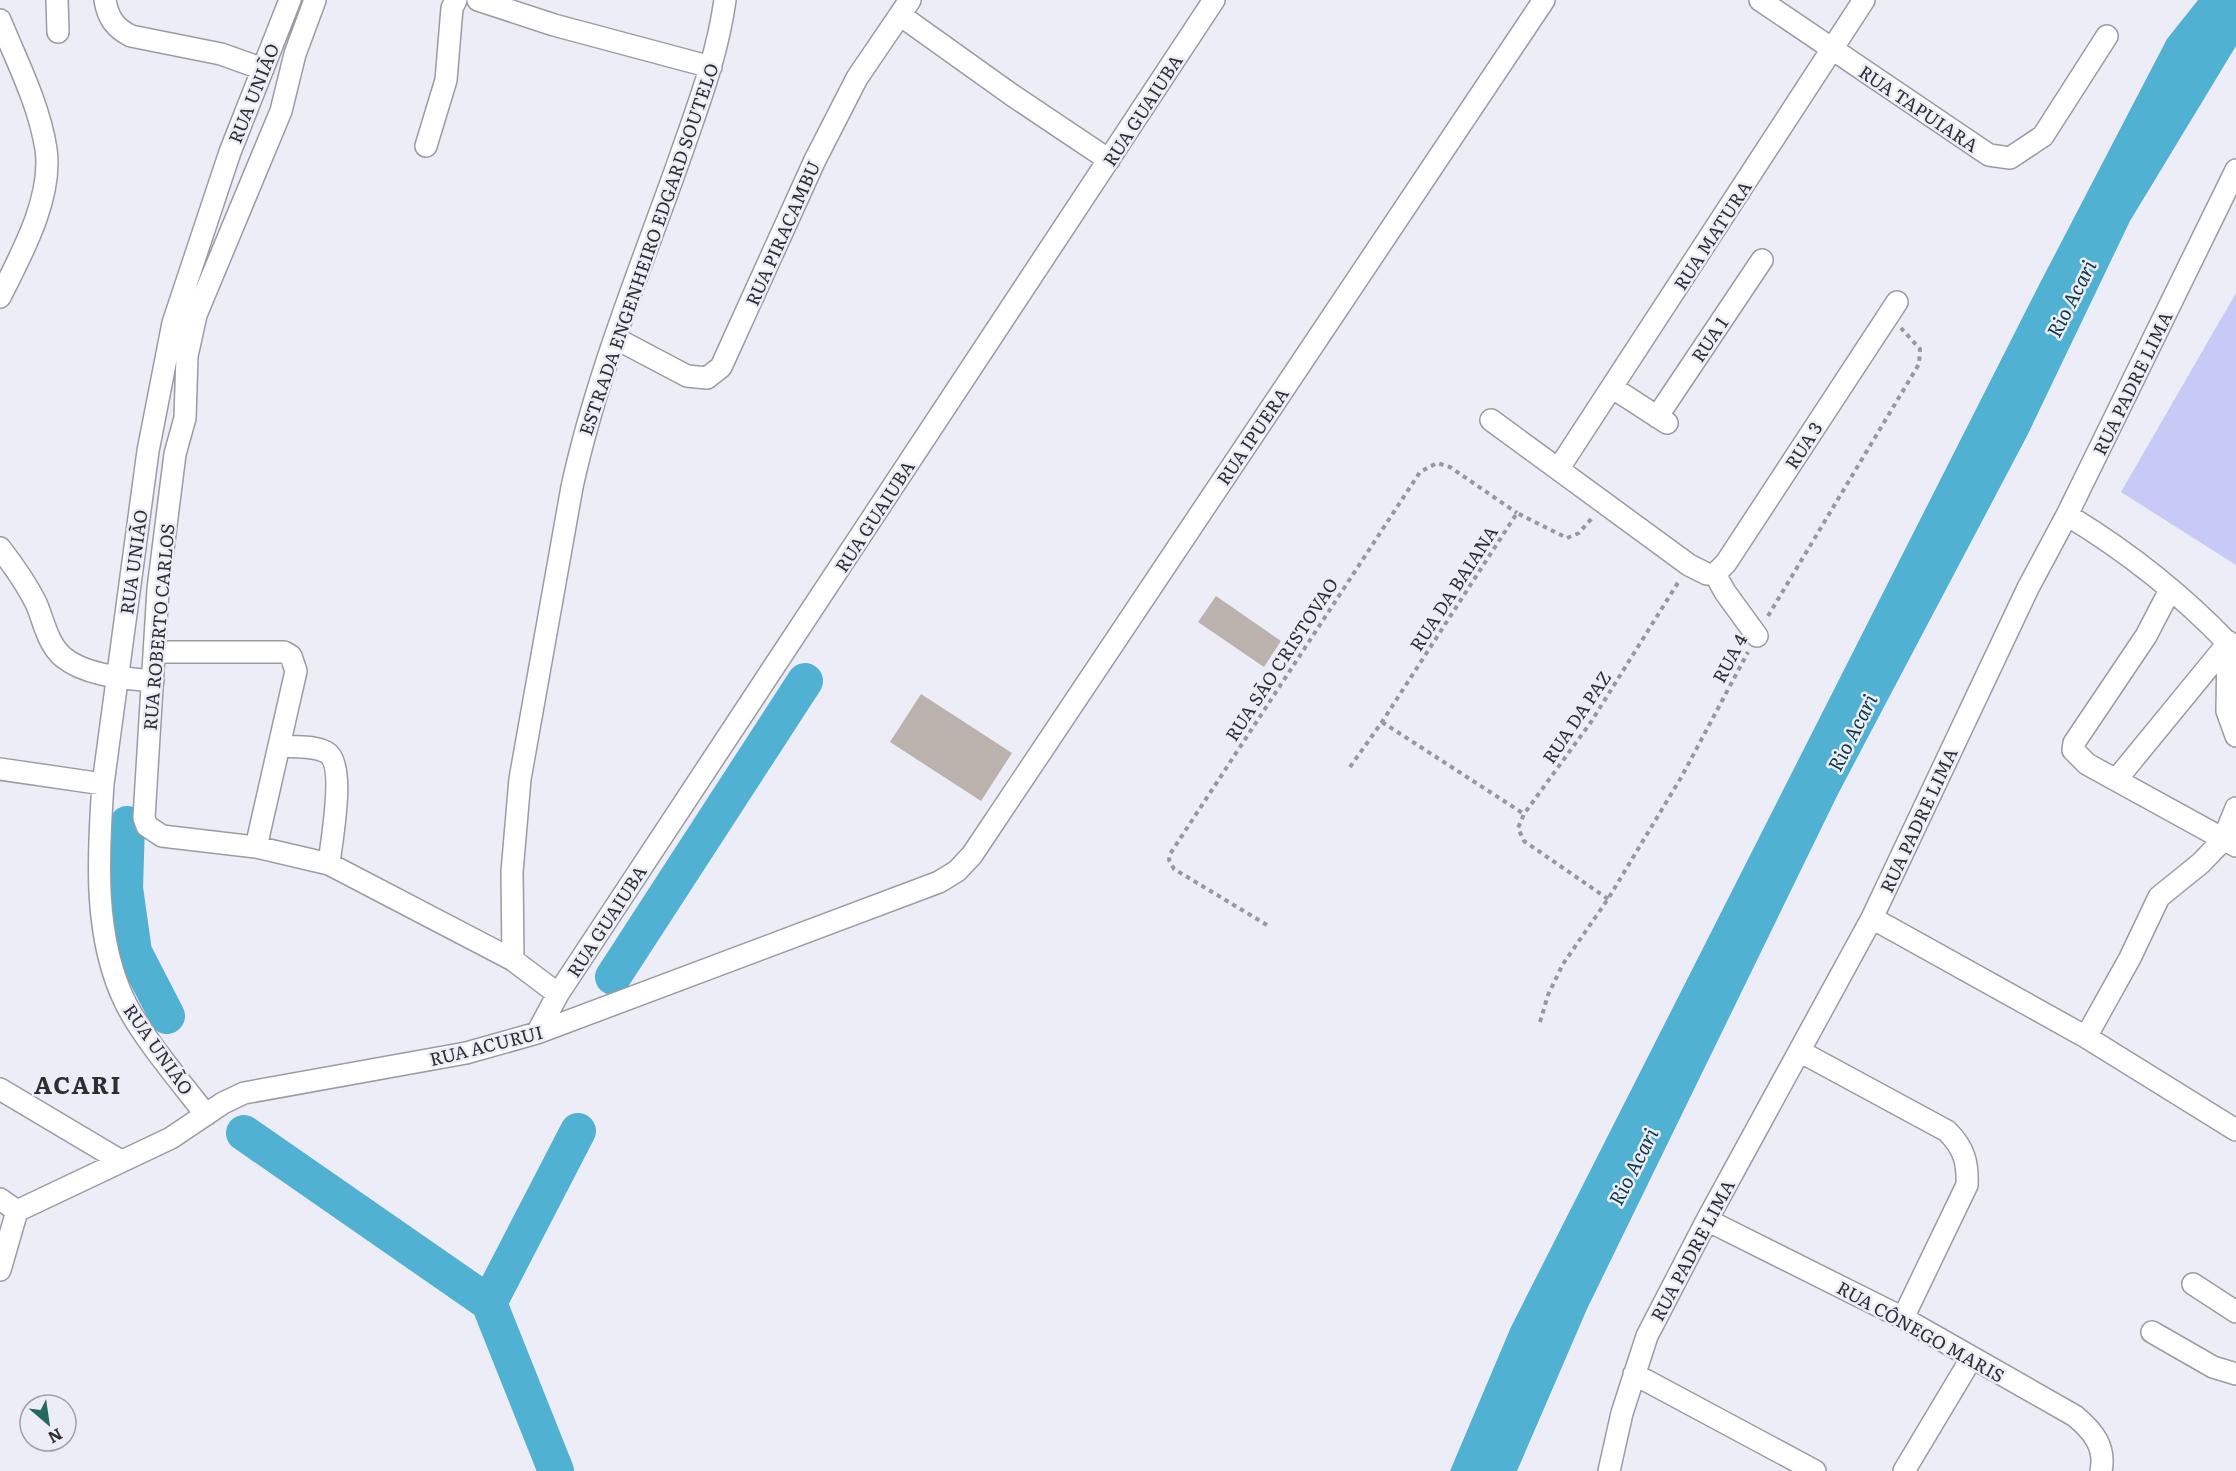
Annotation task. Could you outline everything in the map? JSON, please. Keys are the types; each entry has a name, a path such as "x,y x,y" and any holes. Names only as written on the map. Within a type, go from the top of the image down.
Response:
{"street":[{"path":"57,0 58,32"},
{"path":"105,0 112,22 119,30 131,36 230,56 263,69"},
{"name":"RUA UNIÃO","path":"206,1115 127,1005 114,975 106,947 101,879 100,833 103,784 148,451 173,323 230,152 290,0"},
{"name":"RUA ROBERTO CARLOS","path":"315,0 295,54 281,111 196,315 187,356 185,418 174,465 158,589 144,809 147,826 162,836 256,847 329,864 513,960 558,994"},
{"path":"426,146 446,80 452,8 456,0"},
{"path":"478,0 554,25 711,67"},
{"name":"ESTRADA ENGENHEIRO EDGARD SOUTELO","path":"513,960 512,872 526,736 572,487 581,447 615,338 711,67 725,0"},
{"name":"RUA GUAIUBA","path":"537,1033 558,994 1214,0"},
{"name":"RUA IPUERA","path":"957,871 978,845 1544,0"},
{"name":"RUA TAPUIARA","path":"1760,0 1989,155 2010,158 2043,136 2107,36"},
{"name":"RUA MATURA","path":"1559,468 1864,0"},
{"path":"905,8 1012,96 1109,160"},
{"name":"RUA PIRACAMBU","path":"615,338 687,376 707,378 721,367 820,150 857,78 905,8"},
{"path":"0,20 35,106 46,151 45,177 38,208 0,297"},
{"path":"230,152 258,165"},
{"name":"RUA PADRE LIMA","path":"1609,1471 1634,1374 1647,1336 1707,1220 1801,1052 1872,918 2028,588 2067,515 2236,170"},
{"path":"211,209 237,217"},
{"name":"RUA 1","path":"1613,388 1662,421 1762,260"},
{"name":"RUA 3","path":"1702,570 1726,563 1892,309"},
{"path":"1491,420 1602,502 1702,570 1725,592 1757,636"},
{"path":"2067,515 2108,540 2232,640"},
{"path":"0,548 24,582 47,634 64,657 79,666 118,677 153,681"},
{"path":"2170,590 2146,636 2073,747 2079,758 2229,843"},
{"path":"2232,640 2227,711 2236,736"},
{"path":"2116,780 2185,700 2232,640"},
{"path":"154,652 276,652 291,656 296,671 256,847"},
{"path":"280,746 313,748 326,752 334,760 337,781 329,864"},
{"path":"0,769 103,784"},
{"path":"2086,1037 2130,958 2159,897 2229,843 2236,808"},
{"name":"RUA ACURUI","path":"8,1205 121,1161 171,1138 223,1103 244,1093 466,1053 537,1033 939,882 957,871"},
{"path":"1872,918 2086,1037 2236,1130"},
{"path":"1801,1052 1947,1131 1960,1144 1968,1165 1967,1185 1903,1318"},
{"path":"0,1089 121,1161"},
{"path":"0,1270 8,1205"},
{"name":"RUA CÔNEGO MARIS","path":"1707,1220 1903,1318 1971,1359 2075,1416 2091,1429 2103,1460 2102,1471"},
{"path":"2193,1284 2236,1312"},
{"path":"2152,1332 2213,1367 2236,1374"},
{"path":"1904,1471 1971,1359"},
{"path":"1634,1374 1815,1471"}],"path":[{"name":"RUA 4","path":"1540,1022 1548,995 1563,964 1608,899 1682,776 1757,636 1919,364 1920,349 1892,309"},
{"name":"RUA SĀO CRISTOVAO","path":"1267,925 1174,869 1168,860 1170,854 1420,472 1437,463 1450,466 1517,513"},
{"name":"RUA DA BAIANA","path":"1350,767 1382,722 1517,513 1567,538 1586,527 1602,502"},
{"name":"RUA DA PAZ","path":"1524,814 1702,570"},
{"path":"1382,722 1524,814 1518,828 1520,835 1608,899"}],"shaded area":[{"path":"2236,293 2236,565 2121,492"}],"water":[{"name":"Rio Acari","path":"2198,0 2236,0 2236,46 2130,221 2027,436 1838,794 1587,1309 1517,1471 1450,1471 1511,1327 2039,285 2167,39"}],"building":[{"path":"1216,596 1281,641 1264,667 1198,622"},
{"path":"921,694 1012,753 981,801 890,742"}],"waterway":[{"path":"613,977 805,681"},
{"path":"127,824 125,888 134,952 167,1016"},
{"path":"489,1303 578,1131"},
{"path":"244,1133 489,1303 556,1471"}],"district":[{"name":"ACARI","path":"78,1083"}]}
